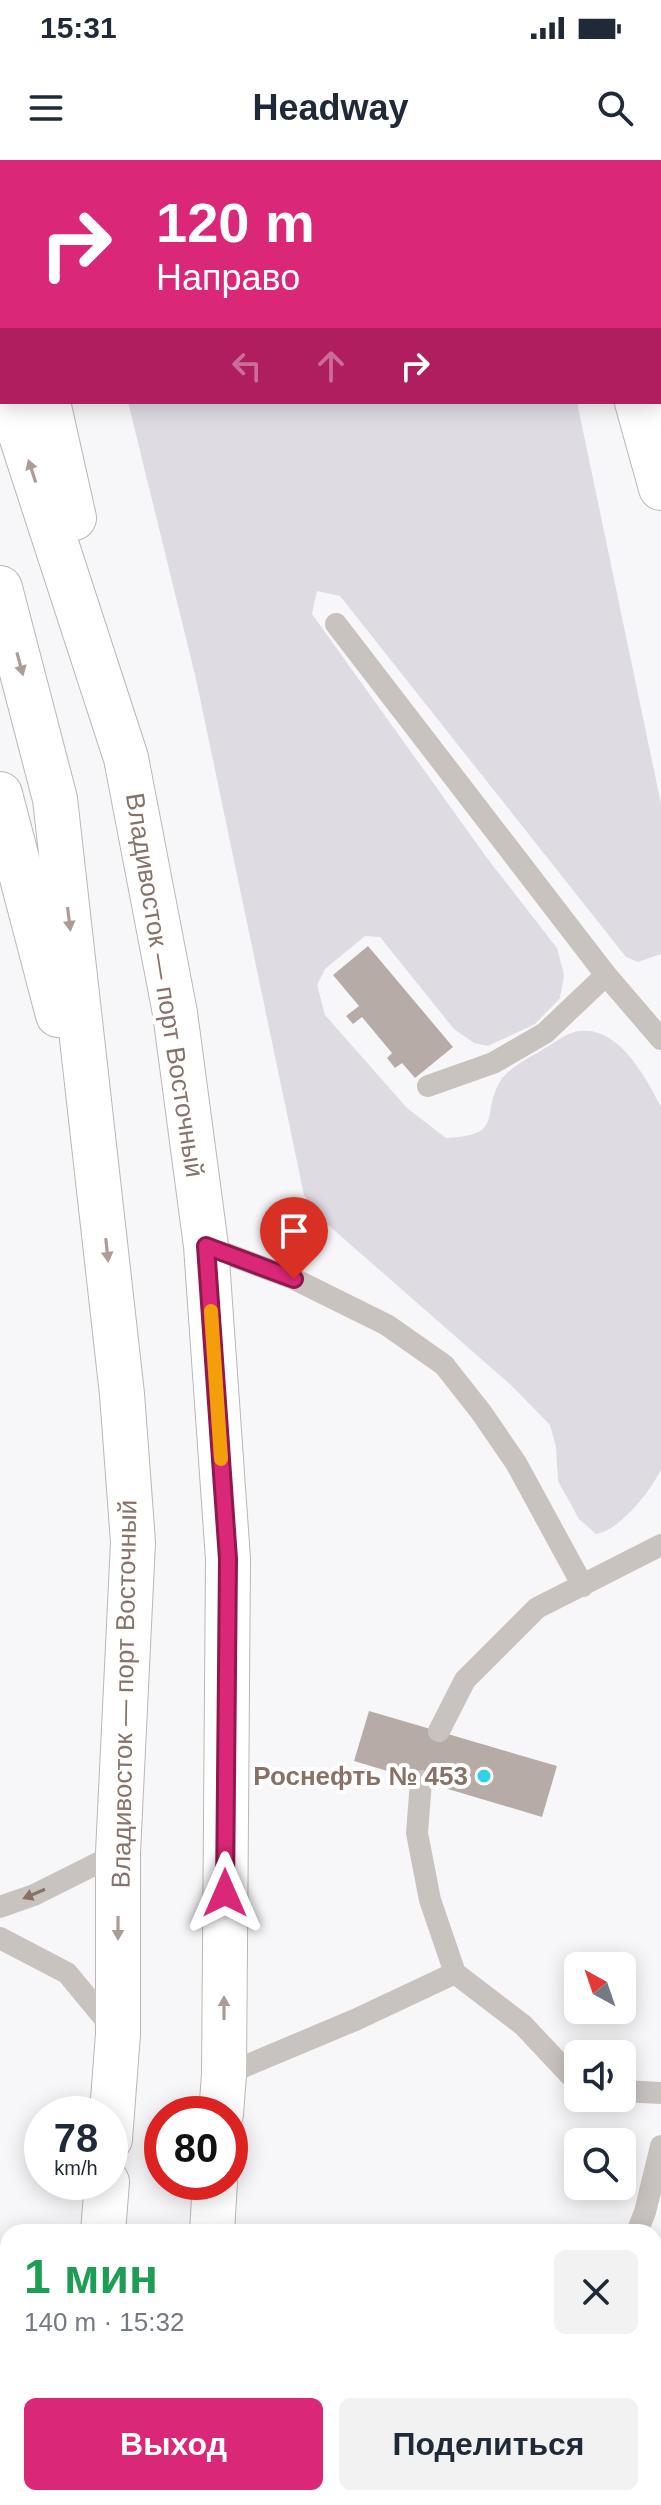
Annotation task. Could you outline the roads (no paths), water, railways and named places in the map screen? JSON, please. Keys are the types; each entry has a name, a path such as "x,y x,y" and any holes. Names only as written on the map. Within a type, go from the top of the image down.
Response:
{"main road":[{"name":"Владивосток — порт Восточный","path":"11,404 126,758 175,1013 206,1246 228,1559 222,2095"},
{"path":"48,404 126,758"},
{"path":"638,404 661,488"},
{"name":"Владивосток — порт Восточный","path":"0,588 55,799 122,1394 133,1542 118,1853 118,2034 113,2096"},
{"path":"0,794 99,1172"},
{"path":"104,2224 106,2200"},
{"path":"212,2224 214,2200"}],"lane":[{"path":"336,624 606,975 661,1039"},
{"path":"428,1086 493,1063 545,1033 606,975"},
{"path":"206,1246 294,1279 387,1325 444,1365 516,1463 583,1586"},
{"path":"439,1731 465,1680 537,1608 661,1545"},
{"path":"421,1781 417,1833 430,1900 455,1973 523,2025 564,2069"},
{"path":"0,1907 34,1895 118,1853"},
{"path":"0,1938 67,1973 118,2034"},
{"path":"222,2095 355,2020 455,1973"},
{"path":"636,2092 661,2093"},
{"path":"640,2224 661,2146"}],"place":[{"name":"Роснефть № 453","path":"484,1776"}]}
